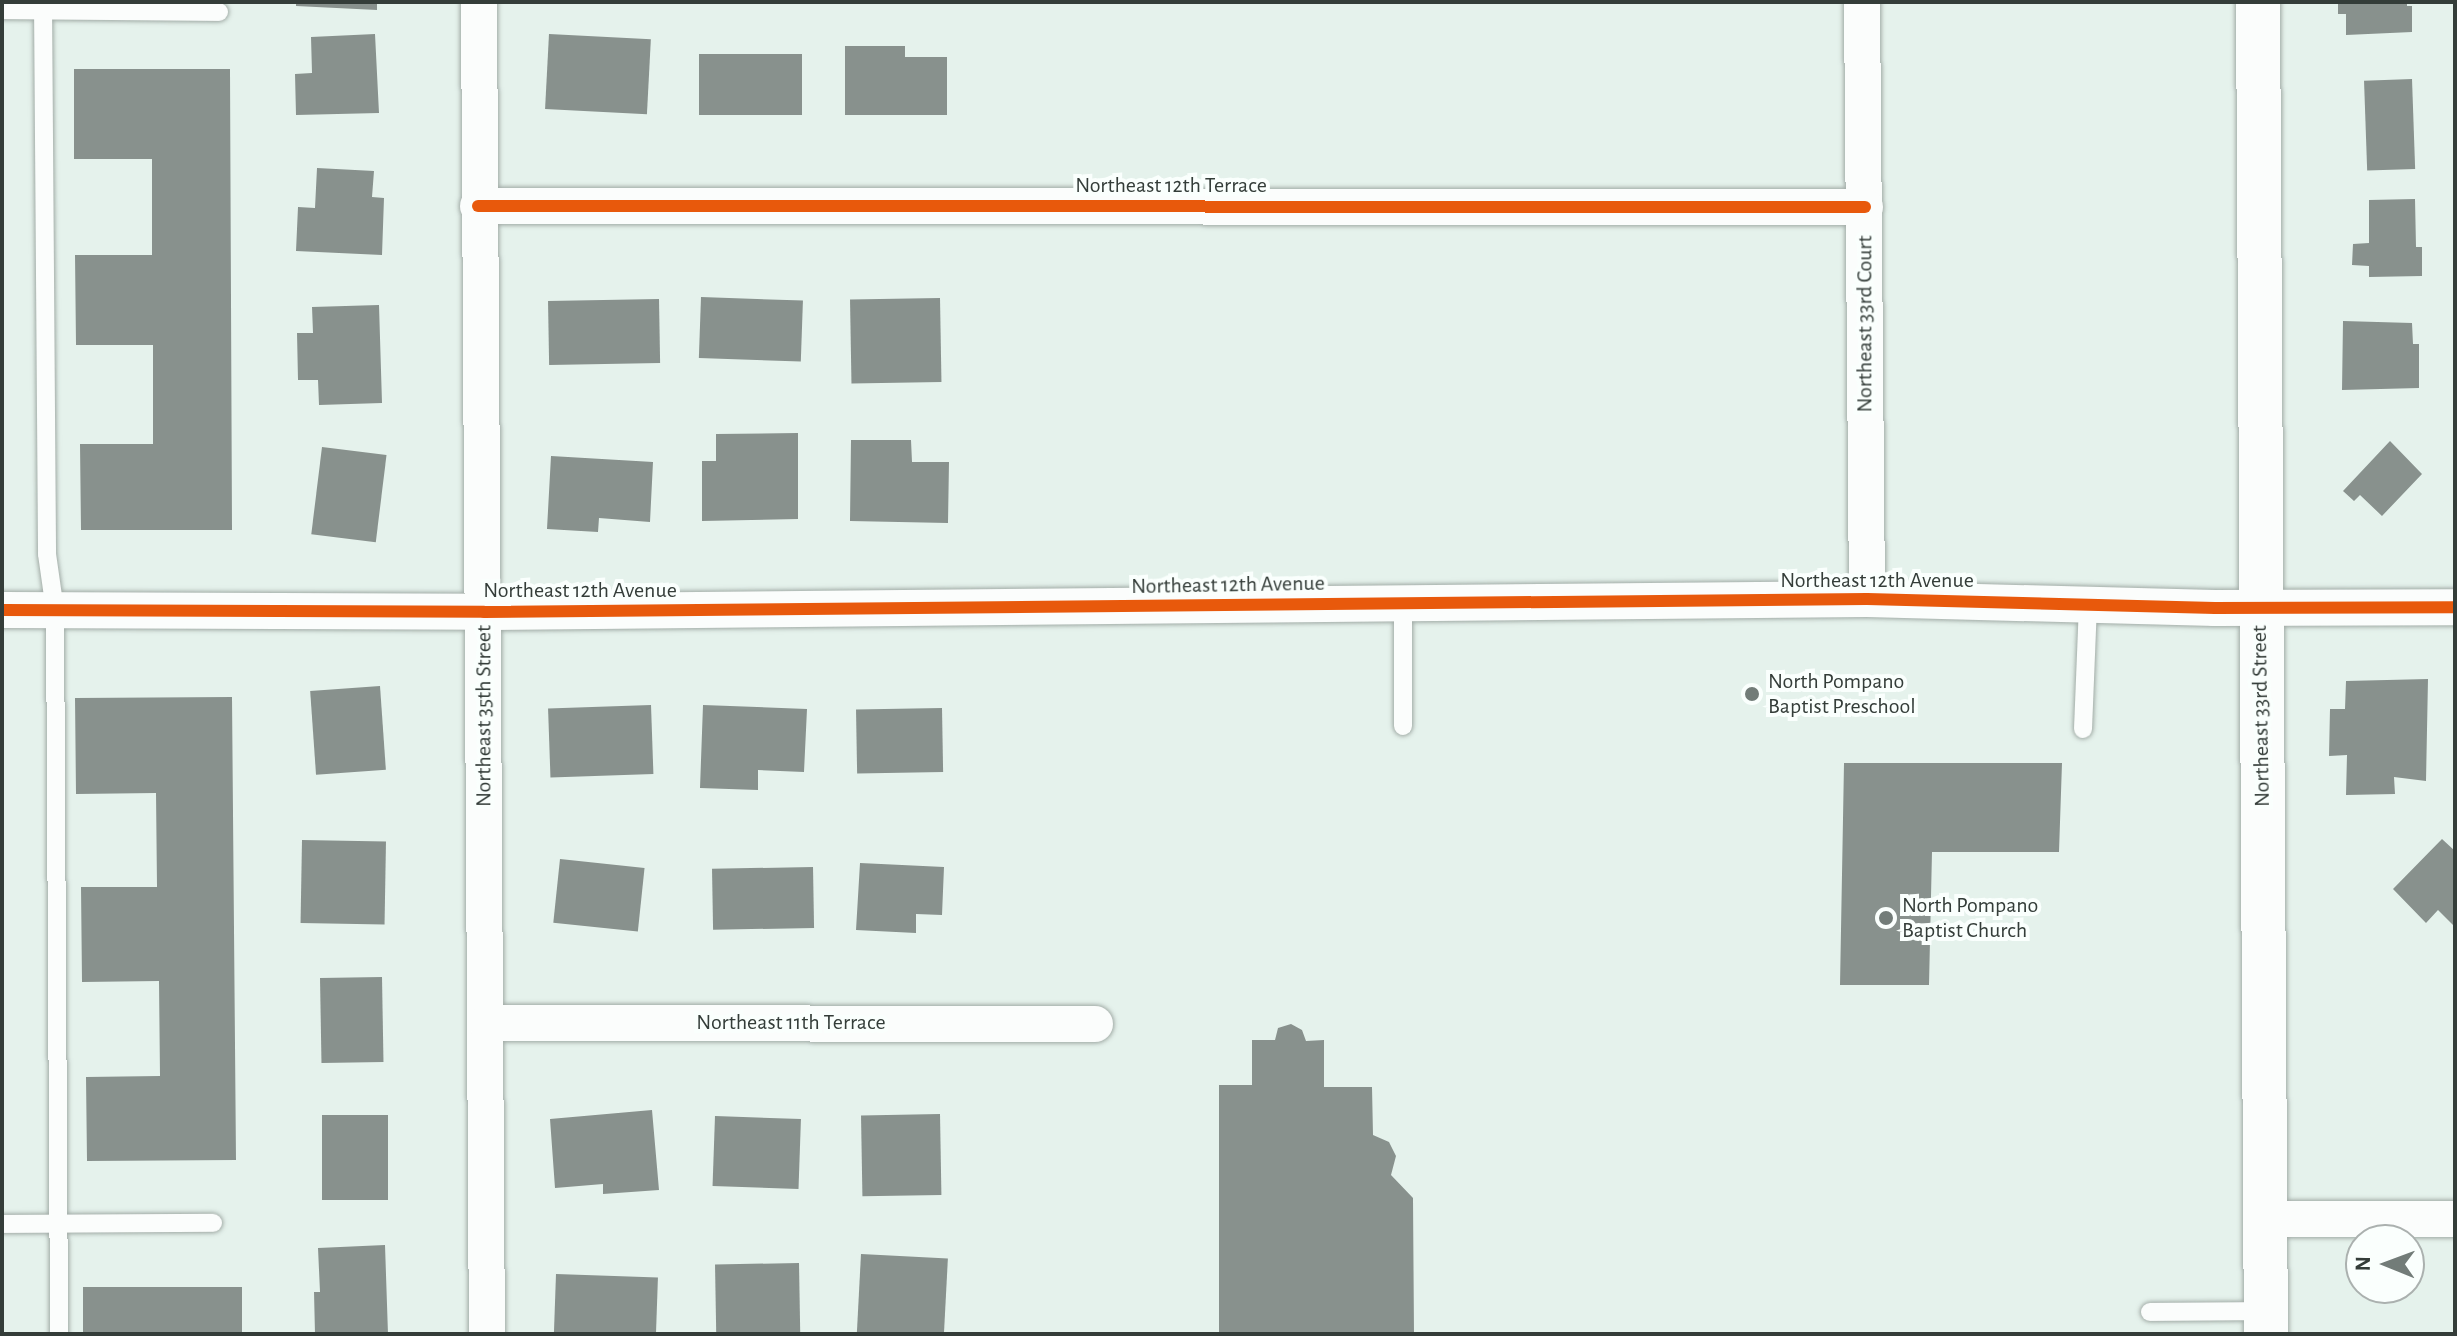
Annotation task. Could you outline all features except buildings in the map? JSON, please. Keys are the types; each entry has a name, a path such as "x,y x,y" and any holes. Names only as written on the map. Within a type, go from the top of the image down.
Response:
{"street":[{"name":"Northeast 35th Street","path":"479,2 487,1334"},
{"name":"Northeast 33rd Court","path":"1862,2 1867,599"},
{"name":"Northeast 33rd Street","path":"2258,2 2266,1323"},
{"name":"Northeast 12th Terrace","path":"478,206 1865,207"},
{"name":"Northeast 12th Avenue","path":"2,610 484,612 1867,599 2260,608 2455,607"},
{"name":"Northeast 11th Terrace","path":"487,1023 1095,1024"},
{"path":"2266,1219 2455,1219"}],"lane":[{"path":"2,10 43,6 219,12"},
{"path":"43,6 47,554 55,610 59,1334"},
{"path":"1403,603 1403,726"},
{"path":"2083,729 2088,603"},
{"path":"2,1224 213,1223"},
{"path":"2150,1312 2266,1323"}],"cycle path":[{"path":"478,206 1865,207"},
{"path":"2,610 484,612 1867,599 2215,608 2455,607"}],"place":[{"name":"North Pompano Baptist Preschool","path":"1752,694"},
{"name":"North Pompano Baptist Church","path":"1886,918"}]}
